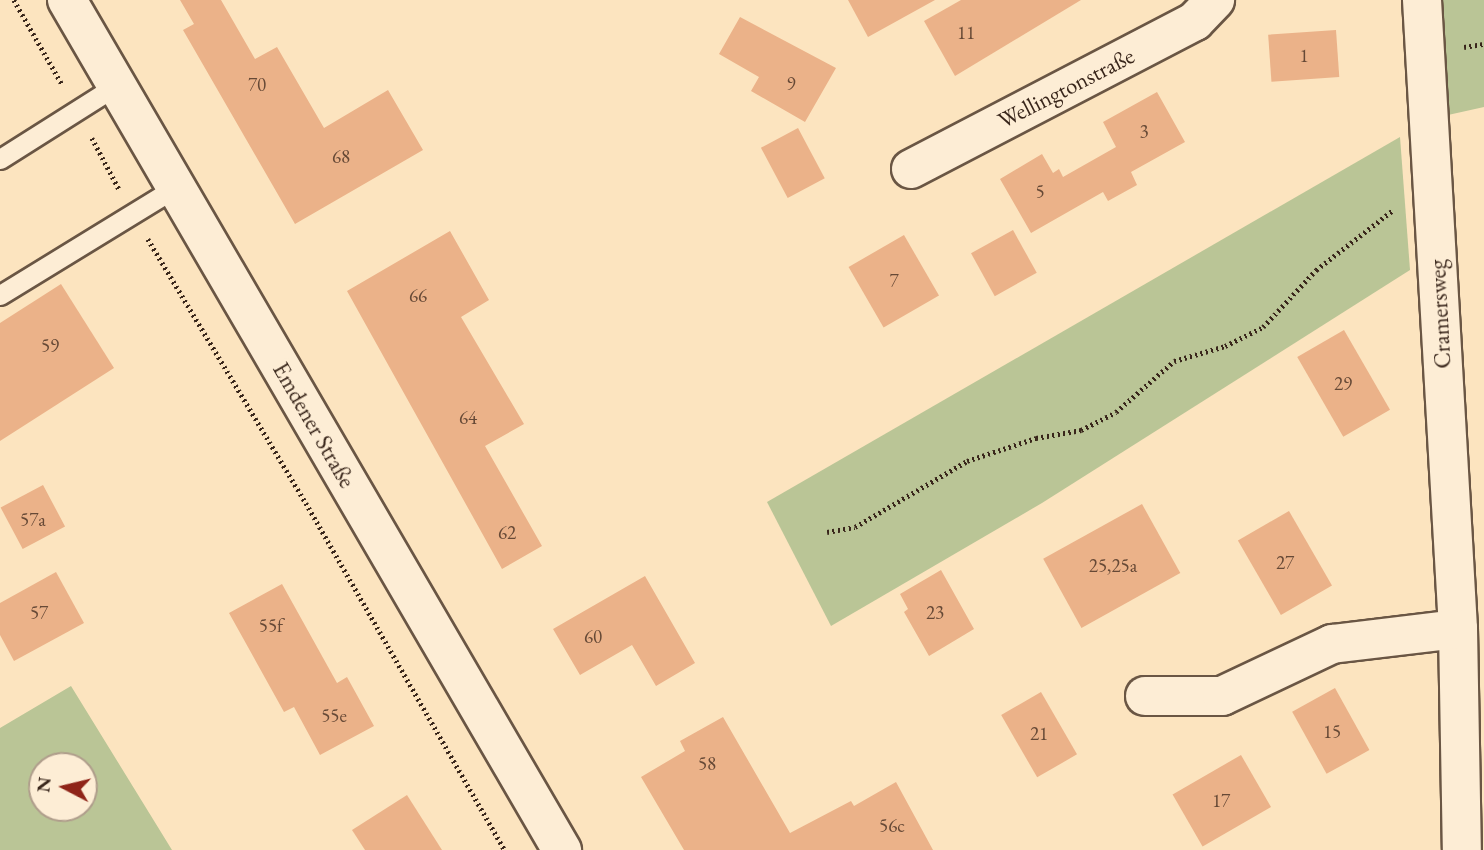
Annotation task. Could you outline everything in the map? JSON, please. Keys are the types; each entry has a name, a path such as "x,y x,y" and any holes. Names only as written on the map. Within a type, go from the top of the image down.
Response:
{"street":[{"name":"Emdener Straße","path":"67,0 562,850"},
{"name":"Wellingtonstraße","path":"911,169 1195,21 1215,0"},
{"name":"Cramersweg","path":"1422,0 1458,629 1462,850"},
{"path":"1145,696 1222,696 1332,644 1458,629"}],"lane":[{"path":"0,159 117,85"},
{"path":"0,295 176,187"}],"path":[{"path":"14,0 133,214 306,503 505,850"},
{"path":"827,532 855,527 967,461 1036,438 1081,430 1116,412 1174,361 1225,346 1263,327 1316,270 1397,207 1433,195"}],"green space":[{"path":"1442,0 1484,0 1484,107 1448,115"},
{"path":"1400,137 1410,270 1042,503 831,626 767,502"},
{"path":"71,686 172,850 0,850 0,728"}],"building":[{"path":"180,0 221,0 255,59 277,47 324,128 388,90 423,150 295,224 183,30 194,24"},
{"path":"848,0 935,0 868,37"},
{"path":"961,0 1081,0 955,76 924,21"},
{"path":"740,17 836,68 805,122 751,91 759,77 719,54"},
{"path":"1336,30 1339,77 1271,82 1268,35"},
{"path":"1157,92 1185,142 1131,172 1137,185 1108,201 1103,192 1031,233 1000,179 1042,154 1053,173 1059,169 1063,177 1116,147 1103,122"},
{"path":"798,128 825,178 788,198 761,148"},
{"path":"1013,230 1037,273 995,296 971,253"},
{"path":"450,231 489,300 461,317 524,424 485,446 542,546 502,569 347,291"},
{"path":"904,235 939,296 884,328 849,267"},
{"path":"61,284 114,368 0,441 0,323"},
{"path":"1344,330 1390,410 1343,437 1297,357"},
{"path":"43,485 65,526 23,549 1,508"},
{"path":"1142,504 1180,573 1081,628 1043,559"},
{"path":"1289,511 1332,585 1281,615 1238,540"},
{"path":"941,570 974,629 929,656 904,612 908,609 900,594"},
{"path":"56,572 84,623 14,661 0,635 0,603"},
{"path":"645,576 695,663 656,686 632,645 580,675 553,629"},
{"path":"282,584 337,683 347,677 374,726 320,755 294,707 284,712 229,613"},
{"path":"1335,688 1369,750 1327,774 1292,712"},
{"path":"1041,692 1077,754 1037,777 1001,715"},
{"path":"723,717 790,833 851,801 854,806 896,782 933,850 684,850 641,777 685,751 680,741"},
{"path":"1241,755 1271,807 1203,846 1173,795"},
{"path":"407,795 442,850 365,850 352,830"}]}
